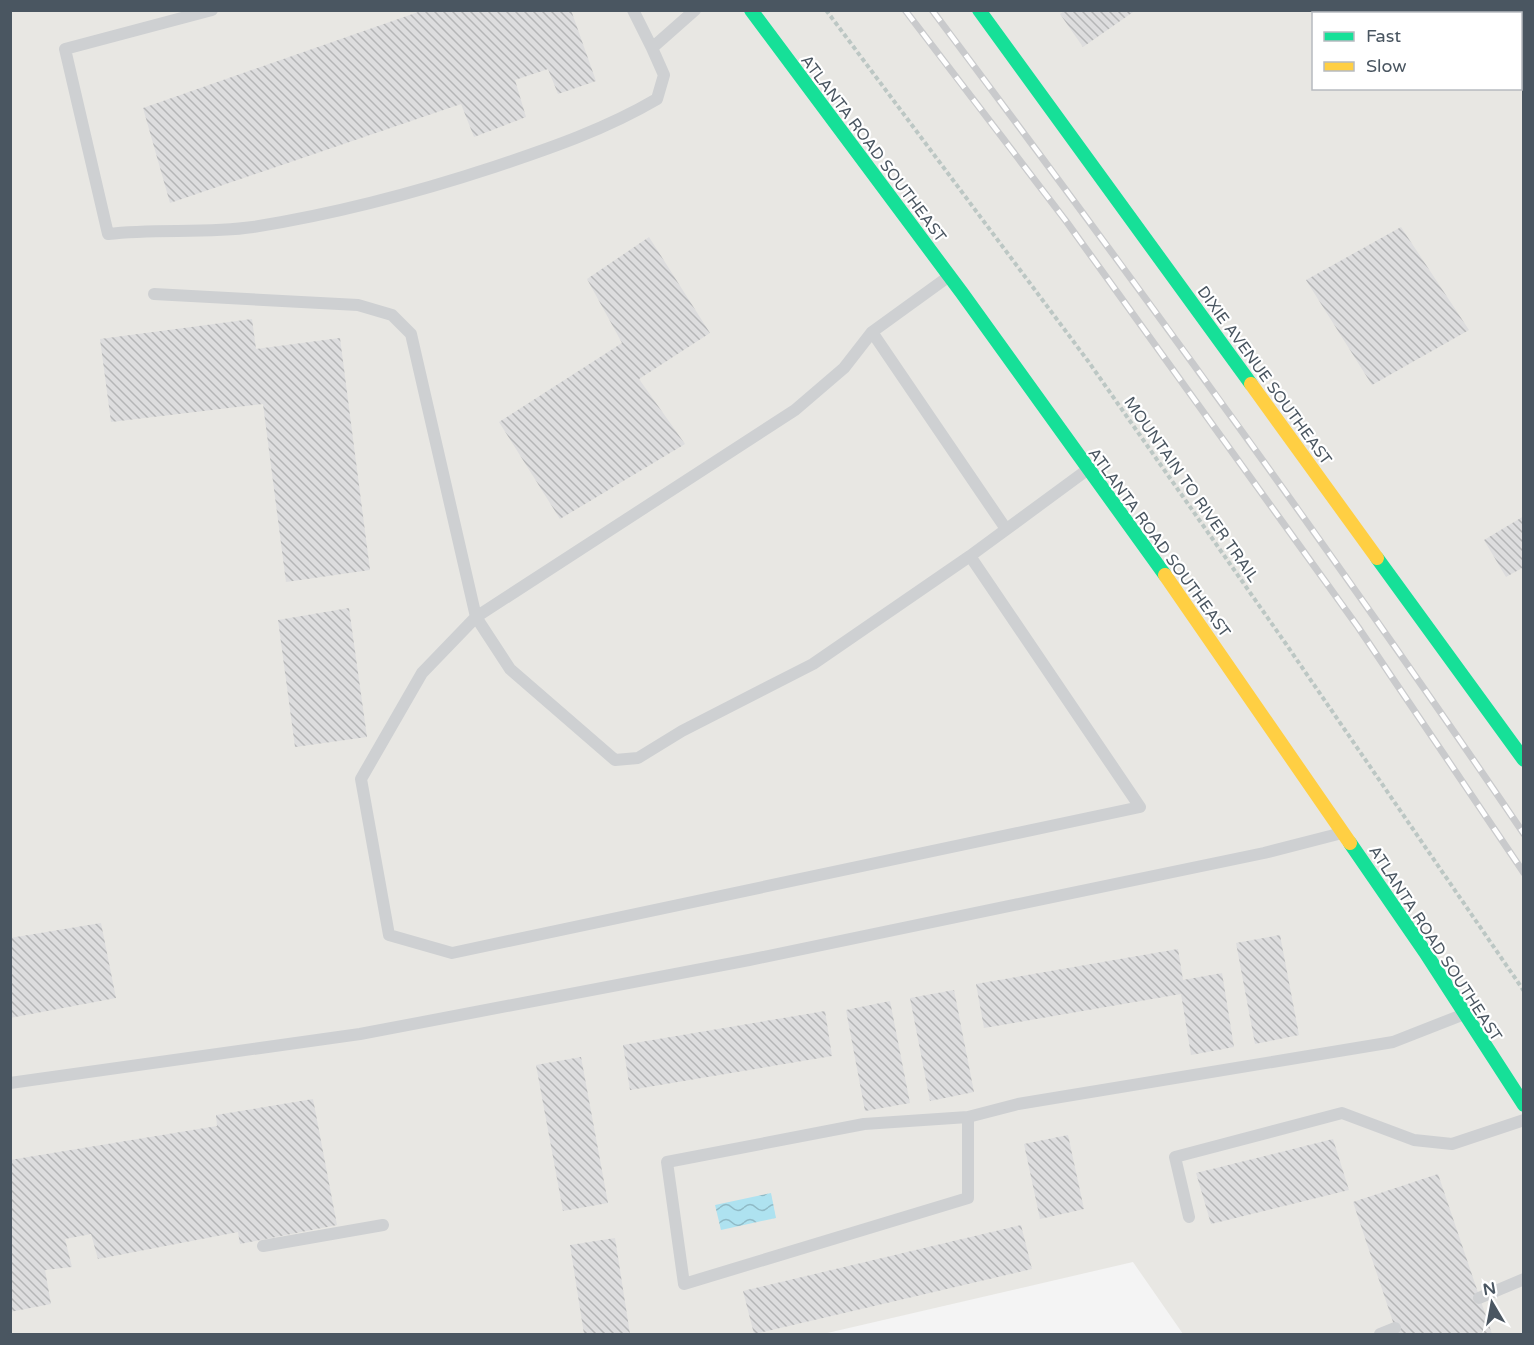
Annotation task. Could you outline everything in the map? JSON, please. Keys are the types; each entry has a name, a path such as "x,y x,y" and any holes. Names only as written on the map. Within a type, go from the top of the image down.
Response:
{"main road":[{"name":"ATLANTA ROAD SOUTHEAST","path":"751,10 949,276 1196,619 1425,952 1524,1105"},
{"name":"DIXIE AVENUE SOUTHEAST","path":"979,10 1524,760"}],"lane":[{"path":"212,10 65,50 108,234 146,230 251,227 374,203 436,186 542,151 618,121 657,99 664,75 633,10"},
{"path":"652,48 695,10"},
{"path":"949,276 872,332 844,368 795,410 476,617 422,673 361,779 389,935 452,953 1140,807 970,556"},
{"path":"154,294 358,305 392,315 411,334 476,617 510,669 542,700 615,760 638,758 682,731 813,664 970,556 1088,469"},
{"path":"872,332 1006,529"},
{"path":"10,1083 371,1032 749,960 1264,853 1343,833"},
{"path":"968,1117 968,1198 684,1284 667,1162 864,1124 968,1117 1017,1104 1393,1042 1463,1014"},
{"path":"1189,1217 1175,1157 1342,1113 1414,1140 1452,1144 1524,1120"},
{"path":"263,1246 383,1225"},
{"path":"1479,1298 1524,1279"},
{"path":"1380,1335 1395,1328"}],"path":[{"name":"MOUNTAIN TO RIVER TRAIL","path":"826,10 1088,361 1524,991"}],"shaded area":[{"path":"10,11 1523,11 1523,1334 1183,1334 1133,1262 823,1334 11,1334"}],"water":[{"path":"771,1193 776,1218 721,1230 715,1205"}],"building":[{"path":"424,10 571,10 596,81 558,94 548,69 515,80 526,117 474,137 461,104 170,203 143,108"},
{"path":"1066,10 1136,10 1083,47 1060,14"},
{"path":"1401,227 1469,330 1372,385 1306,280"},
{"path":"649,237 710,333 639,379 685,444 560,519 499,422 622,343 587,279"},
{"path":"252,319 256,349 340,338 370,570 286,582 263,404 111,422 100,339"},
{"path":"1524,516 1524,567 1506,577 1484,540"},
{"path":"349,608 367,737 295,747 278,620"},
{"path":"101,923 116,998 10,1018 10,938"},
{"path":"1280,935 1299,1035 1255,1044 1236,943"},
{"path":"1178,949 1183,980 1222,973 1234,1047 1191,1055 1181,994 984,1028 976,984"},
{"path":"954,990 974,1092 930,1101 910,998"},
{"path":"890,1001 910,1103 865,1111 846,1010"},
{"path":"825,1011 832,1056 630,1090 623,1045"},
{"path":"581,1057 608,1203 563,1211 536,1065"},
{"path":"313,1099 337,1225 240,1244 238,1232 98,1259 91,1234 65,1239 72,1267 45,1270 51,1304 10,1312 10,1160 217,1126 216,1115"},
{"path":"1068,1135 1084,1209 1040,1219 1024,1144"},
{"path":"1333,1139 1349,1190 1211,1224 1196,1173"},
{"path":"1438,1174 1492,1334 1397,1334 1353,1202"},
{"path":"1021,1225 1032,1269 754,1334 743,1291"},
{"path":"615,1238 630,1334 584,1334 570,1245"}],"railway":[{"path":"905,10 1066,221 1358,627 1524,873"},
{"path":"932,10 1233,419 1380,625 1524,834"}],"traffic: fast":[{"path":"751,10 962,293 1165,575"},
{"path":"979,10 1251,384"},
{"path":"1377,558 1524,760"},
{"path":"1350,843 1425,952 1524,1105"}],"traffic: slow":[{"path":"1251,384 1377,558"},
{"path":"1165,575 1350,843"}]}
